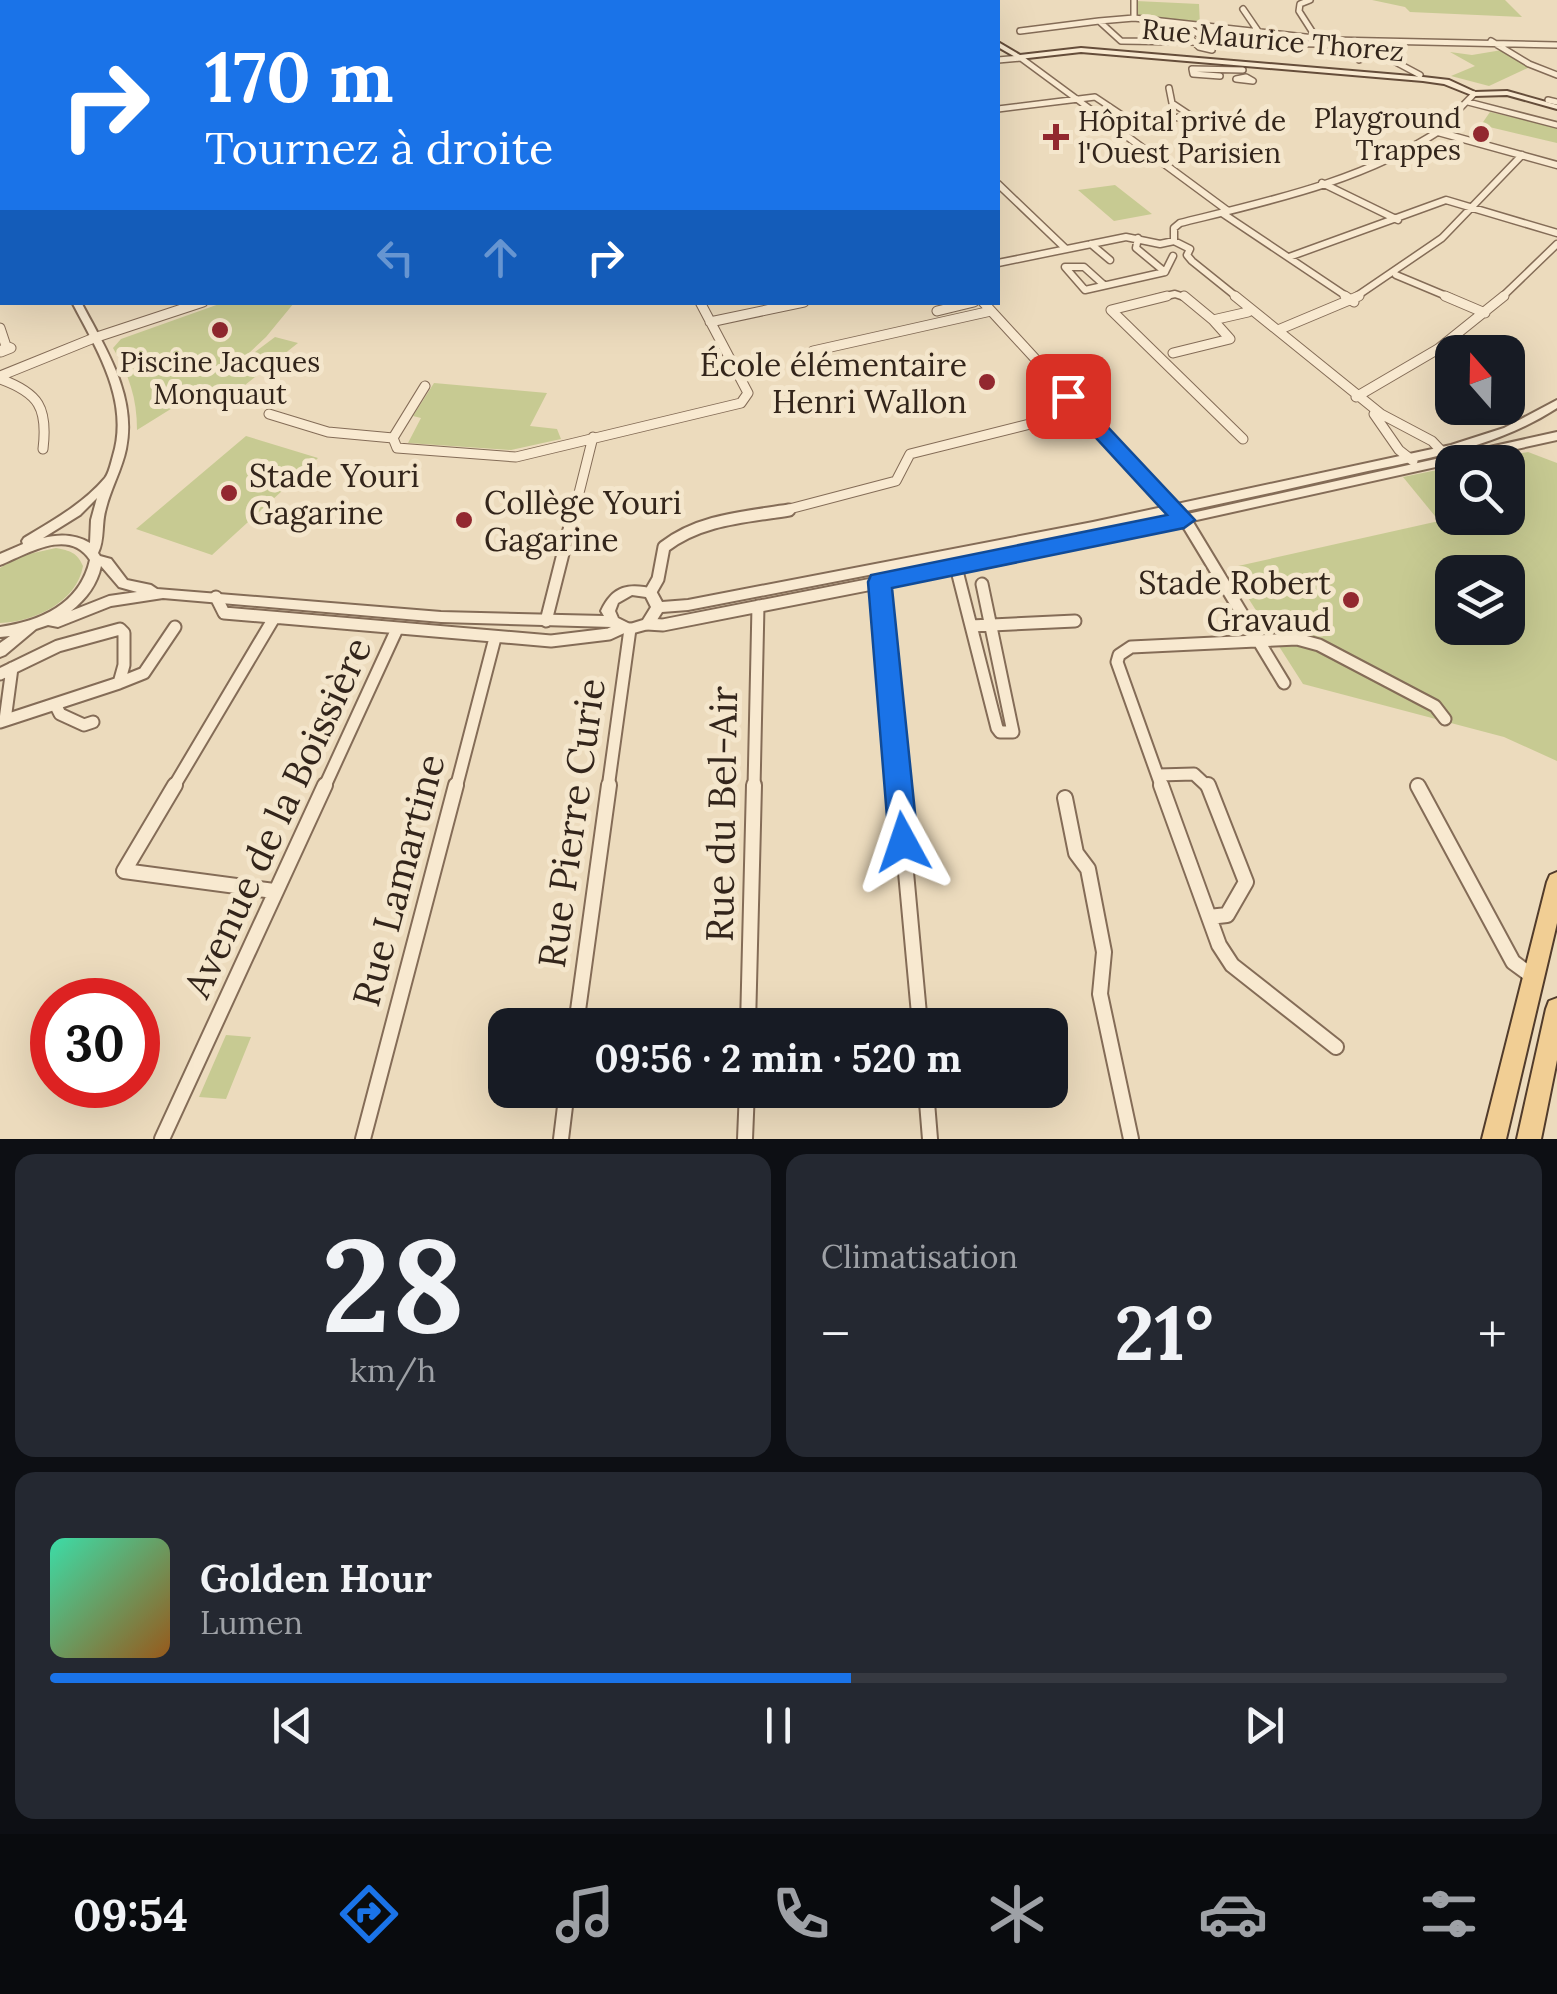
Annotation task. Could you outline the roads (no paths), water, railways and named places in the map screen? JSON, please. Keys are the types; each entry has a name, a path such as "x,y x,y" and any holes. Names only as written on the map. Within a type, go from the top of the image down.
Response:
{"main road":[{"path":"1000,44 1015,55"},
{"name":"Rue Maurice Thorez","path":"1015,55 1077,45 1211,54 1421,77 1466,86"},
{"name":"Rue Maurice Thorez","path":"1015,55 1081,50 1421,77"},
{"path":"1466,86 1471,98 1492,92"},
{"path":"1466,86 1557,104"},
{"path":"1494,1139 1557,882"},
{"path":"1533,1132 1557,1008"}],"street":[{"path":"1134,0 1134,18"},
{"path":"1310,0 1300,4 1300,12 1315,36"},
{"path":"1243,9 1258,30"},
{"path":"1020,31 1134,18 1360,43 1417,39 1557,45"},
{"path":"1099,20 1117,41 1285,44 1357,54 1360,60"},
{"path":"1189,27 1211,44"},
{"path":"1189,27 1188,36 1194,44 1211,54"},
{"path":"1322,47 1335,39"},
{"path":"1490,40 1529,64 1557,75"},
{"path":"1360,43 1421,77"},
{"path":"1211,44 1211,54"},
{"path":"1228,44 1233,50"},
{"path":"1254,44 1263,54"},
{"path":"1285,44 1296,54"},
{"path":"1322,47 1326,59"},
{"path":"1000,58 1015,55 1225,212 1354,302"},
{"path":"1220,76 1194,74 1192,69 1242,70"},
{"path":"1000,110 1099,98 1137,125 1190,115 1172,103 1169,88"},
{"path":"1174,241 1176,225 1322,183 1438,132 1471,98 1557,125"},
{"path":"1548,100 1557,104"},
{"path":"1438,132 1557,164"},
{"path":"1278,330 1325,316 1396,275 1478,207 1522,155"},
{"path":"1322,183 1398,220"},
{"path":"1000,186 1066,249"},
{"path":"1288,257 1446,200 1557,233"},
{"path":"1000,262 1138,238 1160,244 1174,241 1190,249 1168,270 1085,290 1064,267 1084,267 1104,285"},
{"path":"1138,238 1136,248 1168,270"},
{"path":"1091,244 1110,260"},
{"path":"1160,244 1161,250 1179,256 1278,330 1357,397 1387,428 1406,458 1426,467"},
{"path":"1357,397 1485,314 1526,279 1557,244"},
{"path":"1179,256 1357,397 1435,445"},
{"path":"1396,275 1485,314"},
{"path":"1165,355 1230,338 1180,294 1111,310 1165,355 1243,438"},
{"path":"0,650 79,596 90,584 100,538 98,514 114,471 124,424 122,402 100,337 78,305"},
{"path":"0,378 100,337 194,305"},
{"path":"394,438 400,449 516,457 741,403 748,393 702,305"},
{"path":"710,322 790,305"},
{"path":"937,312 963,305"},
{"path":"986,305 1178,515 1263,643 1284,682"},
{"path":"812,351 991,311"},
{"path":"1213,320 1248,312"},
{"path":"0,328 6,346"},
{"path":"0,378 32,390 41,399 48,419 43,448"},
{"path":"394,438 426,386"},
{"path":"1456,445 1521,426 1556,404"},
{"path":"650,593 658,579 664,547 682,534 896,482 910,454 1082,411"},
{"path":"269,414 328,432 394,438"},
{"path":"1396,445 1403,436 1422,437"},
{"path":"1519,445 1557,436"},
{"path":"546,621 593,437"},
{"path":"7,554 64,540 82,543 107,562 122,584 162,593 441,617 663,625 956,567 1435,451"},
{"path":"658,607 688,605 1435,465"},
{"path":"7,554 76,512 101,490 114,471"},
{"path":"938,556 1022,552"},
{"path":"956,567 997,728 1000,732 1013,732 982,584"},
{"path":"880,582 918,1008"},
{"path":"568,620 610,605 618,595 630,590 650,593"},
{"path":"0,632 40,622 58,622 109,601 162,593"},
{"path":"650,593 658,607"},
{"path":"216,597 224,612 495,638 565,640 609,634 622,626"},
{"path":"610,605 622,626"},
{"name":"Rue du Bel-Air","path":"748,1008 758,606"},
{"path":"647,624 658,607"},
{"path":"274,618 124,871 274,890"},
{"path":"971,626 1074,621"},
{"name":"Rue Pierre Curie","path":"578,1008 622,626"},
{"path":"118,684 124,649 124,633 120,629 60,646 6,671 3,721 56,706 118,684 144,673 175,627"},
{"name":"Avenue de la Boissière","path":"162,1139 397,629"},
{"name":"Rue Lamartine","path":"363,1139 495,638"},
{"path":"1336,1047 1232,964 1219,945 1117,662 1122,650 1297,639 1435,706 1445,719"},
{"path":"56,706 60,714 84,724 93,722"},
{"path":"1158,775 1194,774 1208,782 1246,882 1226,915 1209,916"},
{"path":"1418,786 1512,962 1533,977"},
{"path":"1065,798 1076,853 1088,868 1104,952 1100,994 1132,1139"},
{"path":"561,1139 565,1108"},
{"path":"746,1108 746,1139"},
{"path":"927,1108 930,1139"}],"place":[{"name":"Playground Trappes","path":"1481,134"},
{"name":"Hôpital privé de l'Ouest Parisien","path":"1056,137"},
{"name":"Piscine Jacques Monquaut","path":"220,330"},
{"name":"École élémentaire Henri Wallon","path":"987,382"},
{"name":"Stade Youri Gagarine","path":"229,493"},
{"name":"Collège Youri Gagarine","path":"464,520"},
{"name":"Stade Robert Gravaud","path":"1351,600"}]}
